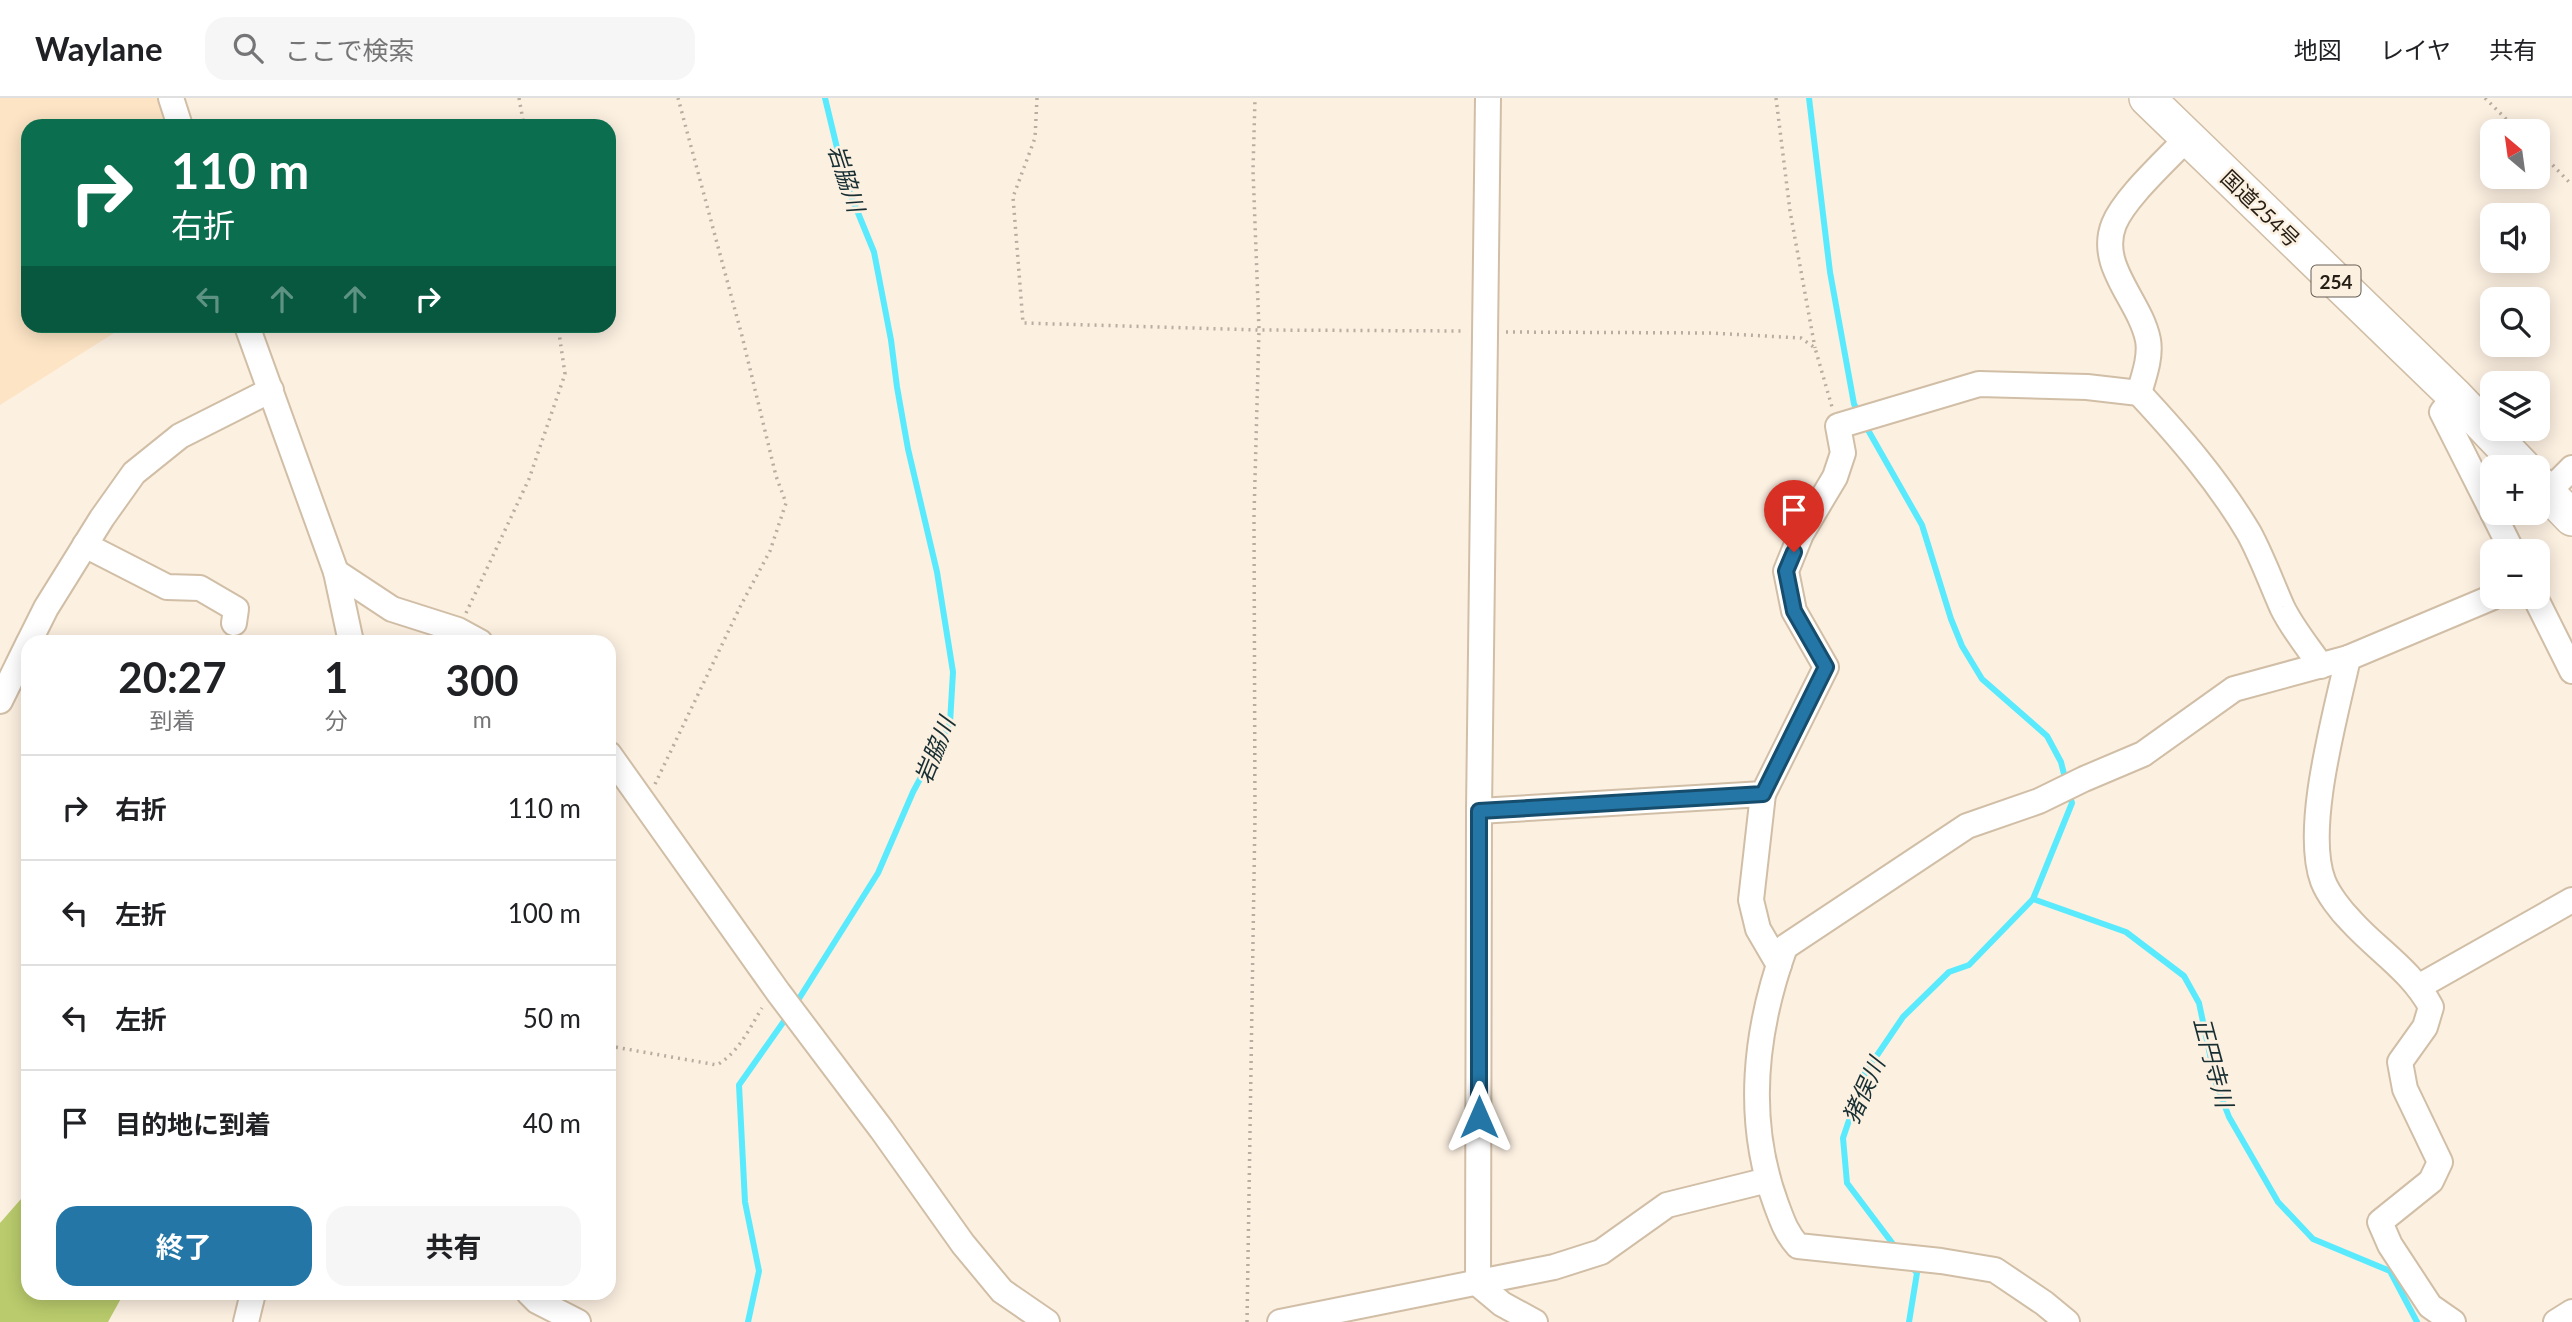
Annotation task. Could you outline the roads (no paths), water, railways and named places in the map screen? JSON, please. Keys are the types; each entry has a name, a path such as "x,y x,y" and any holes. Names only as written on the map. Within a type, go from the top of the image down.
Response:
{"highway":[{"name":"国道254号","path":"2147,98 2455,396 2512,455"},
{"path":"2550,496 2572,518"}],"street":[{"path":"171,98 178,119"},
{"path":"1478,1284 1479,811 1488,98"},
{"path":"2139,393 2147,364 2148,342 2139,312 2112,264 2109,242 2114,222 2134,195 2188,138"},
{"path":"250,333 336,572 350,635"},
{"path":"1779,965 1758,929 1751,901 1763,794 1826,667 1794,611 1786,571 1801,534 1835,477 1843,453 1838,426 1979,384 2087,387 2139,393 2190,448 2216,481 2249,533 2267,568 2283,609 2321,666"},
{"path":"32,635 85,545 134,473 180,436 271,390"},
{"path":"2455,396 2442,412 2480,488"},
{"path":"2550,483 2572,468"},
{"path":"85,545 167,587 200,588 236,609 234,623"},
{"path":"336,572 392,608 467,635"},
{"path":"2067,1322 1995,1270 1941,1261 1798,1246 1788,1235 1768,1180 1756,1095 1760,1037 1785,947 1967,826 2039,802 2143,754 2234,689 2348,658 2480,602"},
{"path":"2541,609 2572,671"},
{"path":"0,701 21,658"},
{"path":"2348,658 2321,783 2317,847 2323,881 2349,919 2420,986 2431,1006 2425,1027 2400,1062 2405,1089 2440,1162 2431,1181 2380,1222 2390,1245 2430,1306 2453,1322"},
{"path":"616,764 774,987 882,1130 962,1244 1002,1291 1047,1322"},
{"path":"1479,811 1763,794"},
{"path":"2420,986 2572,900"},
{"path":"1280,1322 1465,1283 1478,1284 1554,1268 1601,1252 1667,1205 1768,1180"},
{"path":"1478,1284 1502,1304 1535,1322"},
{"path":"246,1322 251,1300"},
{"path":"536,1300 578,1322"},
{"path":"2556,1322 2572,1312"}],"waterway":[{"name":"岩脇川","path":"795,1005 878,873 913,792 950,723 953,672 937,572 908,449 874,252 845,181 825,98"},
{"path":"1809,98 1830,272 1854,404 1859,413"},
{"path":"1864,423 1922,525 1962,646 1982,679 2047,736 2061,762 2066,782"},
{"name":"猪俣川","path":"1896,1248 1847,1183 1843,1138 1865,1073 1903,1017 1949,972 1969,965 2033,899 2072,803 2069,792"},
{"name":"正円寺川","path":"2033,899 2126,932 2184,976 2199,1003 2216,1083 2229,1117 2278,1202 2313,1239 2390,1271 2417,1322"},
{"name":"岩脇川","path":"748,1322 759,1271 745,1202 739,1085 789,1014"},
{"name":"猪俣川","path":"1909,1322 1917,1273 1910,1265"}]}
